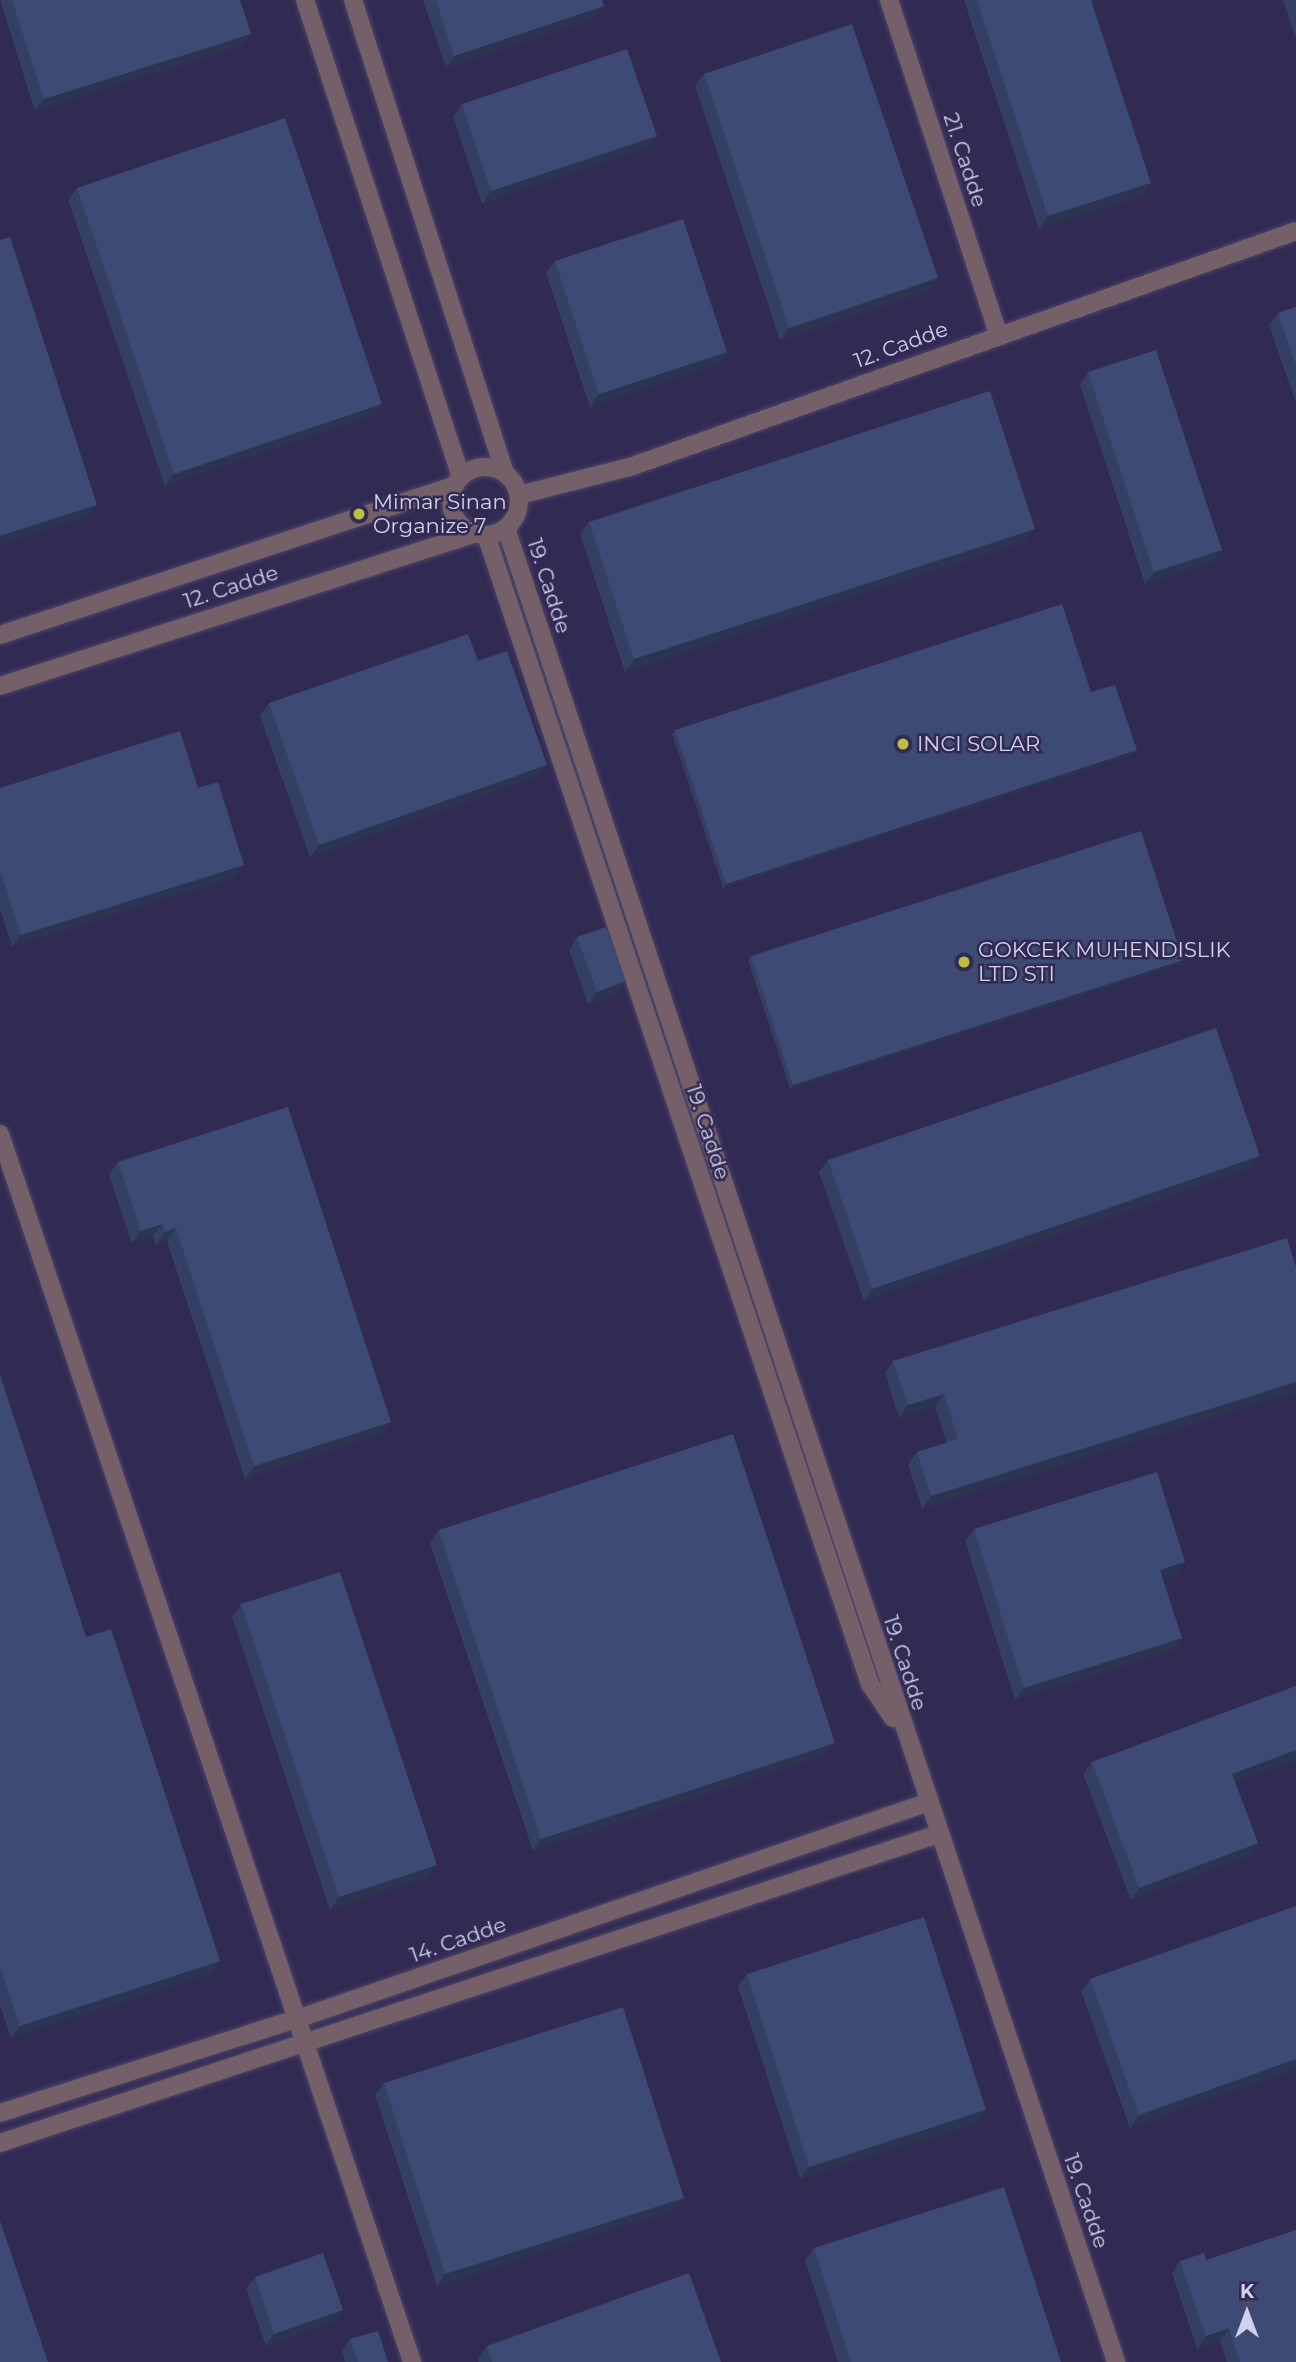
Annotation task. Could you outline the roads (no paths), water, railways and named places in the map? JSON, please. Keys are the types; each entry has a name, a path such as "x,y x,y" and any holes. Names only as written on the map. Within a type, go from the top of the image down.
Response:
{"lane":[{"path":"305,0 458,481 454,514 481,534 506,528 517,513 519,495 505,473 353,0"},
{"name":"21. Cadde","path":"889,0 998,334"},
{"name":"12. Cadde","path":"519,495 630,467 998,334 1296,231"},
{"path":"458,481 477,467 505,473"},
{"name":"12. Cadde","path":"0,635 458,481"},
{"name":"19. Cadde","path":"506,528 905,1735 1116,2362"},
{"name":"12. Cadde","path":"0,686 481,534"},
{"name":"19. Cadde","path":"481,534 870,1684 905,1735"},
{"path":"0,1134 412,2362"},
{"name":"14. Cadde","path":"0,2113 297,2020 929,1802"},
{"path":"0,2143 940,1834"}],"place":[{"name":"Mimar Sinan Organize 7","path":"359,514"},
{"name":"INCI SOLAR","path":"903,744"},
{"name":"GOKCEK MUHENDISLIK LTD STI","path":"964,962"}]}
